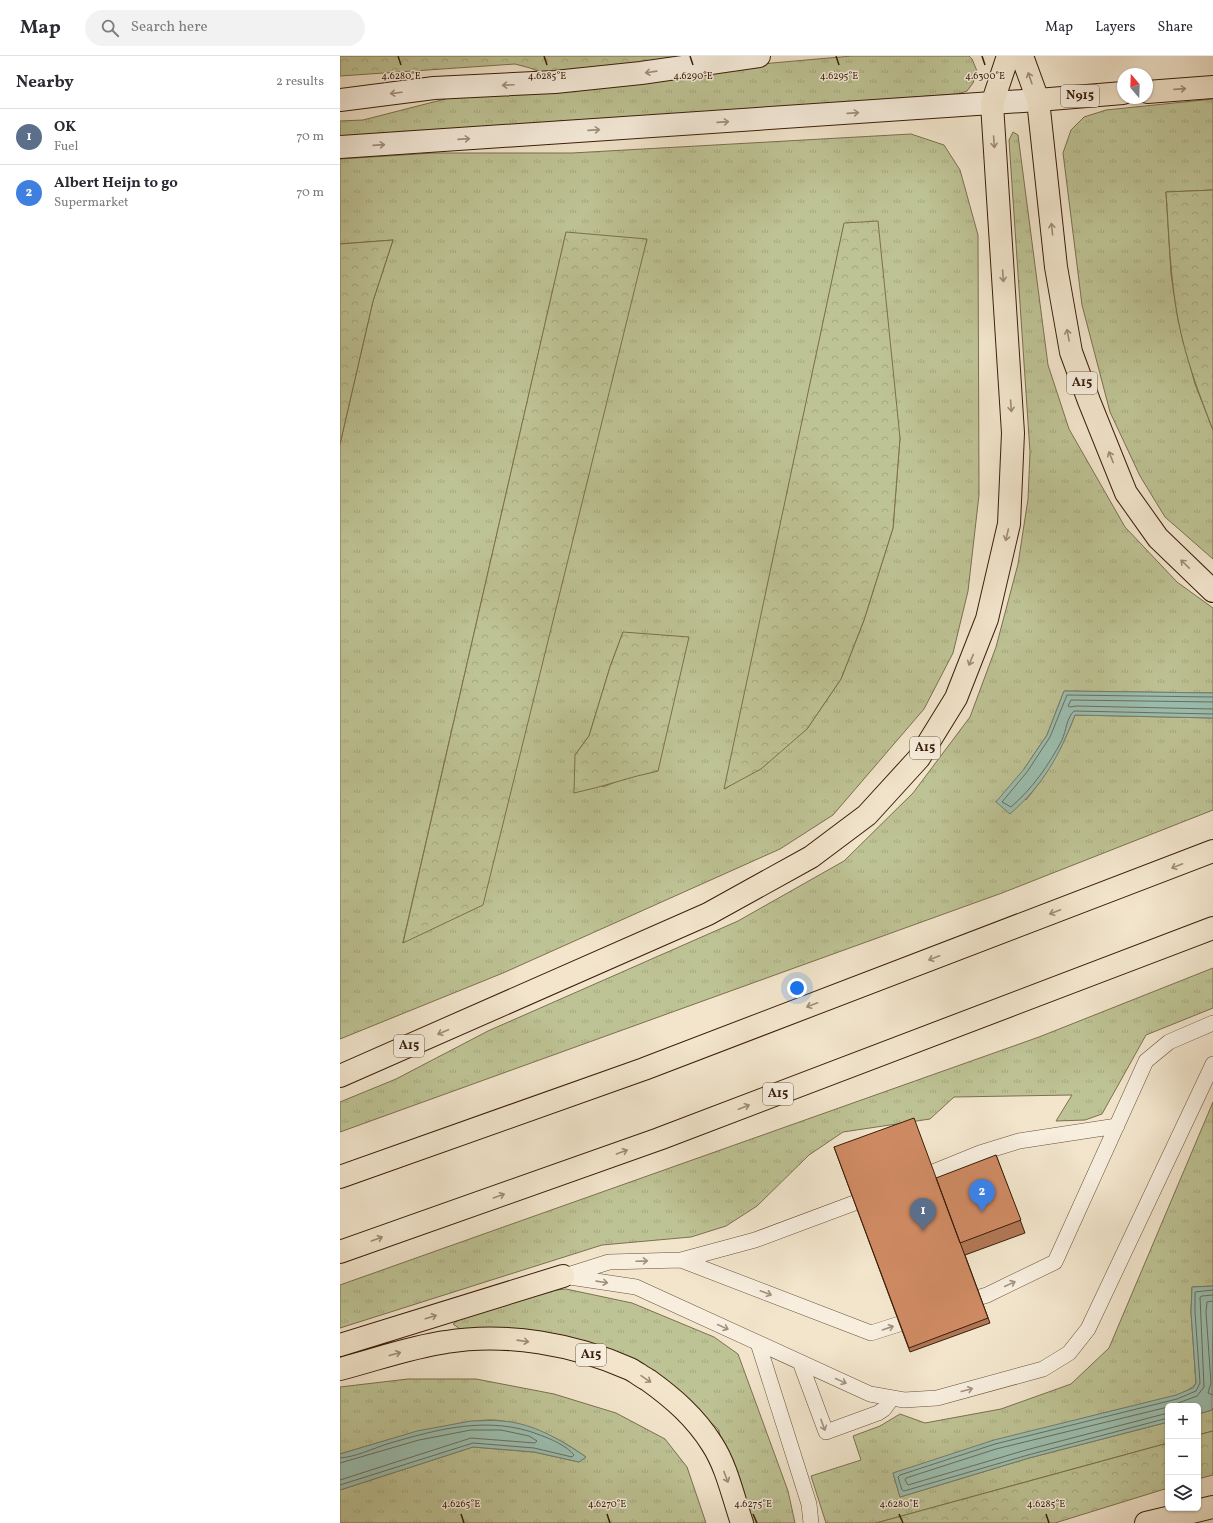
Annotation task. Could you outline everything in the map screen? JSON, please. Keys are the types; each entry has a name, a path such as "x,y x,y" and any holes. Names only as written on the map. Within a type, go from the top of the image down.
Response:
{"main road":[{"path":"340,100 434,88 555,82 641,74 759,56"},
{"name":"A15","path":"340,1076 708,914 818,852 866,815 919,758 956,698 987,620 1009,524 1013,433 992,104 1008,56"},
{"name":"A15","path":"1022,56 1038,100 1059,286 1071,352 1126,493 1158,538 1213,591"},
{"path":"1153,92 1213,87"},
{"name":"N915","path":"340,147 992,104 1117,93"},
{"path":"340,1177 644,1068 1213,852"},
{"name":"A15","path":"340,1252 659,1139 1213,928"},
{"path":"340,1345 563,1276"},
{"name":"A15","path":"340,1369 446,1342 477,1339 513,1340 544,1344 588,1354 631,1369 662,1390 691,1414 700,1426 716,1451 727,1477 742,1523"},
{"path":"1146,1523 1213,1507"}],"lane":[{"path":"950,1307 986,1295 1055,1262 1146,1061 1169,1042 1213,1023"},
{"path":"563,1276 636,1287 870,1394 904,1400 937,1398 1043,1369 1069,1353 1088,1329 1213,1064"},
{"path":"899,1185 980,1154 1019,1141 1117,1126"},
{"path":"563,1276 609,1262 681,1260 755,1240 885,1191"},
{"path":"681,1260 871,1333 929,1314"},
{"path":"758,1343 809,1504 812,1523"},
{"path":"800,1362 826,1432 878,1413 884,1409 892,1398"}],"green space":[{"path":"340,56 703,56 543,73 515,64 340,76"},
{"path":"852,56 969,56 972,59 977,71 973,83 967,91 957,94 340,138 340,121 363,120 457,96 625,84 772,63"},
{"path":"1213,99 1213,190 1166,192 1171,274 1178,320 1195,384 1213,430 1213,559 1165,517 1140,476 1110,412 1082,305 1063,153 1071,130 1084,117 1106,110"},
{"path":"1013,132 1018,135 1048,365 1069,429 1125,527 1177,582 1213,608 1213,693 1064,691 1047,735 1024,769 1026,800 1054,759 1075,715 1213,718 1213,810 1002,893 340,1132 340,1102 396,1079 488,1031 738,921 844,861 913,793 970,717 996,647 1018,564 1028,499 1030,452 1009,140"},
{"path":"911,134 944,145 960,170 978,235 979,495 968,591 953,653 924,709 833,815 780,849 503,973 340,1039 340,444 373,301 393,240 340,244 340,159 433,153 572,153","holes":["844,224 900,438 893,528 864,620 841,679 807,729 725,789","566,233 647,240 403,943","623,632 658,771 628,777 603,787 575,755 589,736 610,667"]},
{"path":"1213,190 1213,430 1188,361 1178,319 1171,271 1166,192"},
{"path":"878,221 900,438 893,528 864,620 841,679 807,729 761,769 724,789 844,223"},
{"path":"566,232 647,239 483,905 403,943"},
{"path":"393,240 373,301 340,444 340,244"},
{"path":"623,632 689,637 658,771 574,793 575,755 589,736 610,667"},
{"path":"1213,968 1213,1008 1146,1035 1102,1114 1085,1120 1056,1121 1072,1095 954,1097 930,1119 843,1132 809,1155 757,1206 726,1226 691,1237 602,1245 340,1328 340,1285 1039,1037"},
{"path":"1213,1102 1213,1286 1192,1287 1191,1312 1196,1383 1192,1388 1178,1395 1076,1420 893,1473 900,1497 1029,1458 1165,1423 1165,1444 876,1523 826,1523 811,1476 861,1460 853,1436 880,1426 900,1414 925,1423 1001,1409 1071,1384 1109,1348"},
{"path":"566,1289 632,1303 714,1337 738,1354 788,1491 795,1523 750,1523 718,1429 664,1380 531,1332 460,1329 453,1324 463,1317 537,1292"},
{"path":"408,1379 476,1379 554,1394 616,1413 665,1439 687,1467 706,1523 340,1523 340,1490 473,1447 534,1452 579,1462 586,1457 567,1444 547,1434 514,1423 491,1420 464,1423 424,1431 340,1454 340,1387"},
{"path":"1213,1408 1213,1431 1201,1434 1201,1413 1212,1410"},
{"path":"1213,1431 1213,1475 1201,1478 1201,1439 1201,1434"},
{"path":"1165,1444 1165,1489 1055,1523 876,1523"}],"water":[{"path":"1064,691 1213,693 1213,718 1075,715 1063,744 1049,769 1032,792 1010,814 996,802 1024,769 1047,735"},
{"path":"1213,1286 1212,1410 1201,1413 1201,1403 1165,1403 1165,1423 1029,1458 900,1497 893,1473 994,1440 1176,1395 1193,1388 1196,1383 1191,1312 1192,1287"},
{"path":"471,1421 502,1421 525,1425 546,1433 567,1444 586,1457 579,1462 534,1452 473,1447 340,1490 340,1454 417,1431"}],"building":[{"path":"914,1118 988,1318 909,1348 834,1147"},
{"path":"996,1155 1021,1220 960,1243 936,1178"}],"place":[{"name":"Albert Heijn to go","path":"982,1212"},
{"name":"OK","path":"923,1231"}]}
